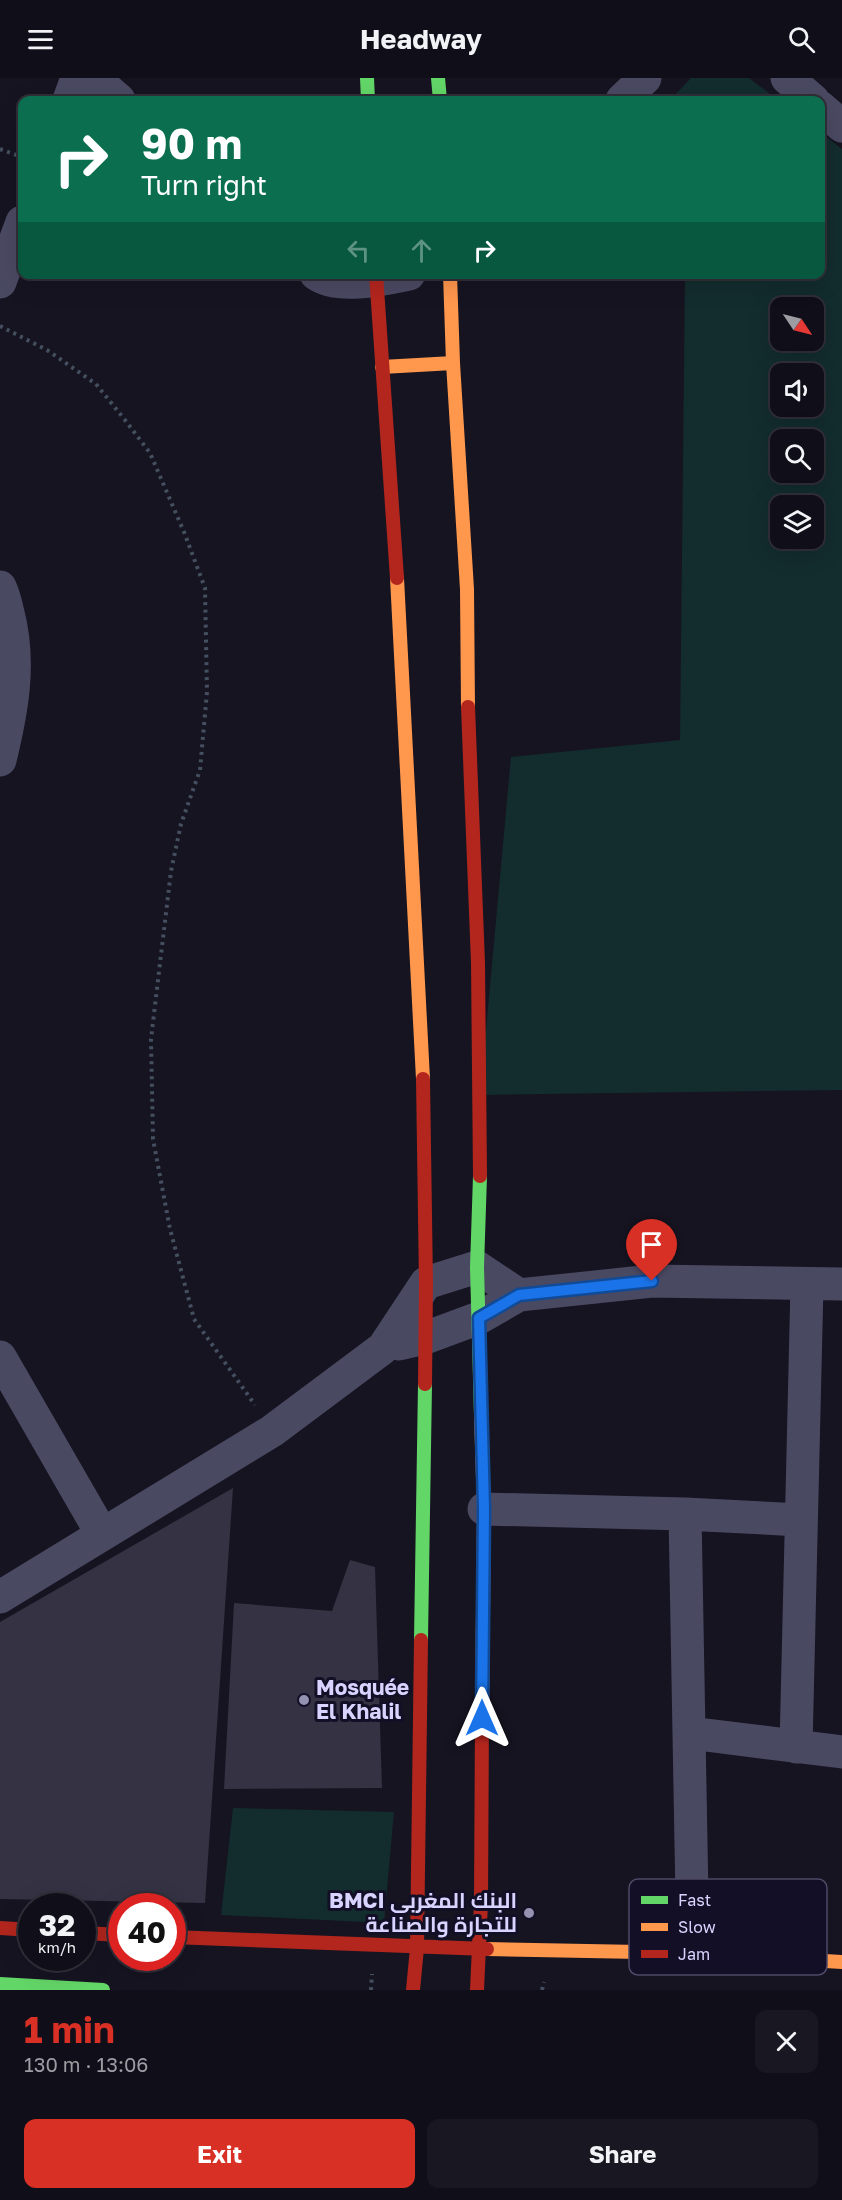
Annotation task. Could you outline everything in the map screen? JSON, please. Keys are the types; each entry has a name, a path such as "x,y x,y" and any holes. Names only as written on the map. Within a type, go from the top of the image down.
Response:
{"street":[{"path":"70,96 77,78"},
{"path":"94,78 114,96"},
{"path":"367,78 368,96"},
{"path":"438,78 440,96"},
{"path":"626,96 645,78"},
{"path":"787,78 808,96"},
{"path":"825,111 842,126"},
{"path":"0,282 18,233"},
{"path":"326,279 341,282 362,279"},
{"path":"376,279 399,594 420,1010 426,1283 417,1947 413,1990"},
{"path":"450,279 467,589 468,708 478,963 480,1160 477,1267 484,1509 481,1903 477,1990"},
{"path":"382,367 453,363"},
{"path":"0,586 13,632 15,669 11,711 0,759"},
{"path":"0,1597 272,1431 383,1348 426,1283 477,1267"},
{"path":"477,1267 519,1295"},
{"path":"383,1348 425,1338 479,1318 519,1295 652,1281 842,1284"},
{"path":"796,1747 807,1284"},
{"path":"0,1357 102,1534"},
{"path":"484,1509 685,1514 801,1520"},
{"path":"685,1514 692,1879"},
{"path":"690,1733 842,1752"},
{"path":"0,1928 18,1929"},
{"path":"186,1937 550,1952 629,1953"},
{"path":"827,1961 842,1962"},
{"path":"0,1984 103,1990"}],"path":[{"path":"0,149 18,156"},
{"path":"0,326 47,350 96,384 125,420 150,453 184,531 205,588 207,692 200,770 181,824 171,871 151,1039 153,1138 170,1229 194,1319 272,1431"}],"green space":[{"path":"691,78 749,78 773,96 674,96"},
{"path":"825,136 842,149 842,1090 480,1095 511,757 680,740 685,279 825,279"},
{"path":"233,1808 394,1812 384,1923 221,1915"}],"building":[{"path":"233,1488 205,1903 186,1903 186,1893 108,1893 108,1901 96,1901 96,1893 18,1893 18,1899 0,1899 0,1622"},
{"name":"Mosquée El Khalil","path":"350,1560 375,1567 382,1788 224,1789 234,1603 332,1611"}],"traffic: fast":[{"path":"367,78 368,96"},
{"path":"438,78 440,96"},
{"path":"480,1176 477,1267 481,1416"},
{"path":"421,1640 425,1384"},
{"path":"0,1984 103,1990"}],"traffic: slow":[{"path":"450,279 467,589 468,707"},
{"path":"382,367 453,363"},
{"path":"397,578 423,1079"},
{"path":"481,1416 484,1509 482,1716"},
{"path":"487,1949 629,1952"},
{"path":"827,1961 842,1962"}],"traffic: jam":[{"path":"376,279 397,578"},
{"path":"468,707 478,963 480,1176"},
{"path":"423,1079 425,1384"},
{"path":"413,1990 417,1948 421,1640"},
{"path":"477,1990 481,1903 482,1716"},
{"path":"0,1928 18,1929"},
{"path":"96,1934 108,1934"},
{"path":"186,1938 487,1949"}],"place":[{"name":"Mosquée El Khalil","path":"304,1700"},
{"name":"BMCI البنك المغربي للتجارة والصناعة","path":"529,1913"}],"route":[{"path":"482,1718 484,1509 479,1318 519,1295 652,1281"}]}
